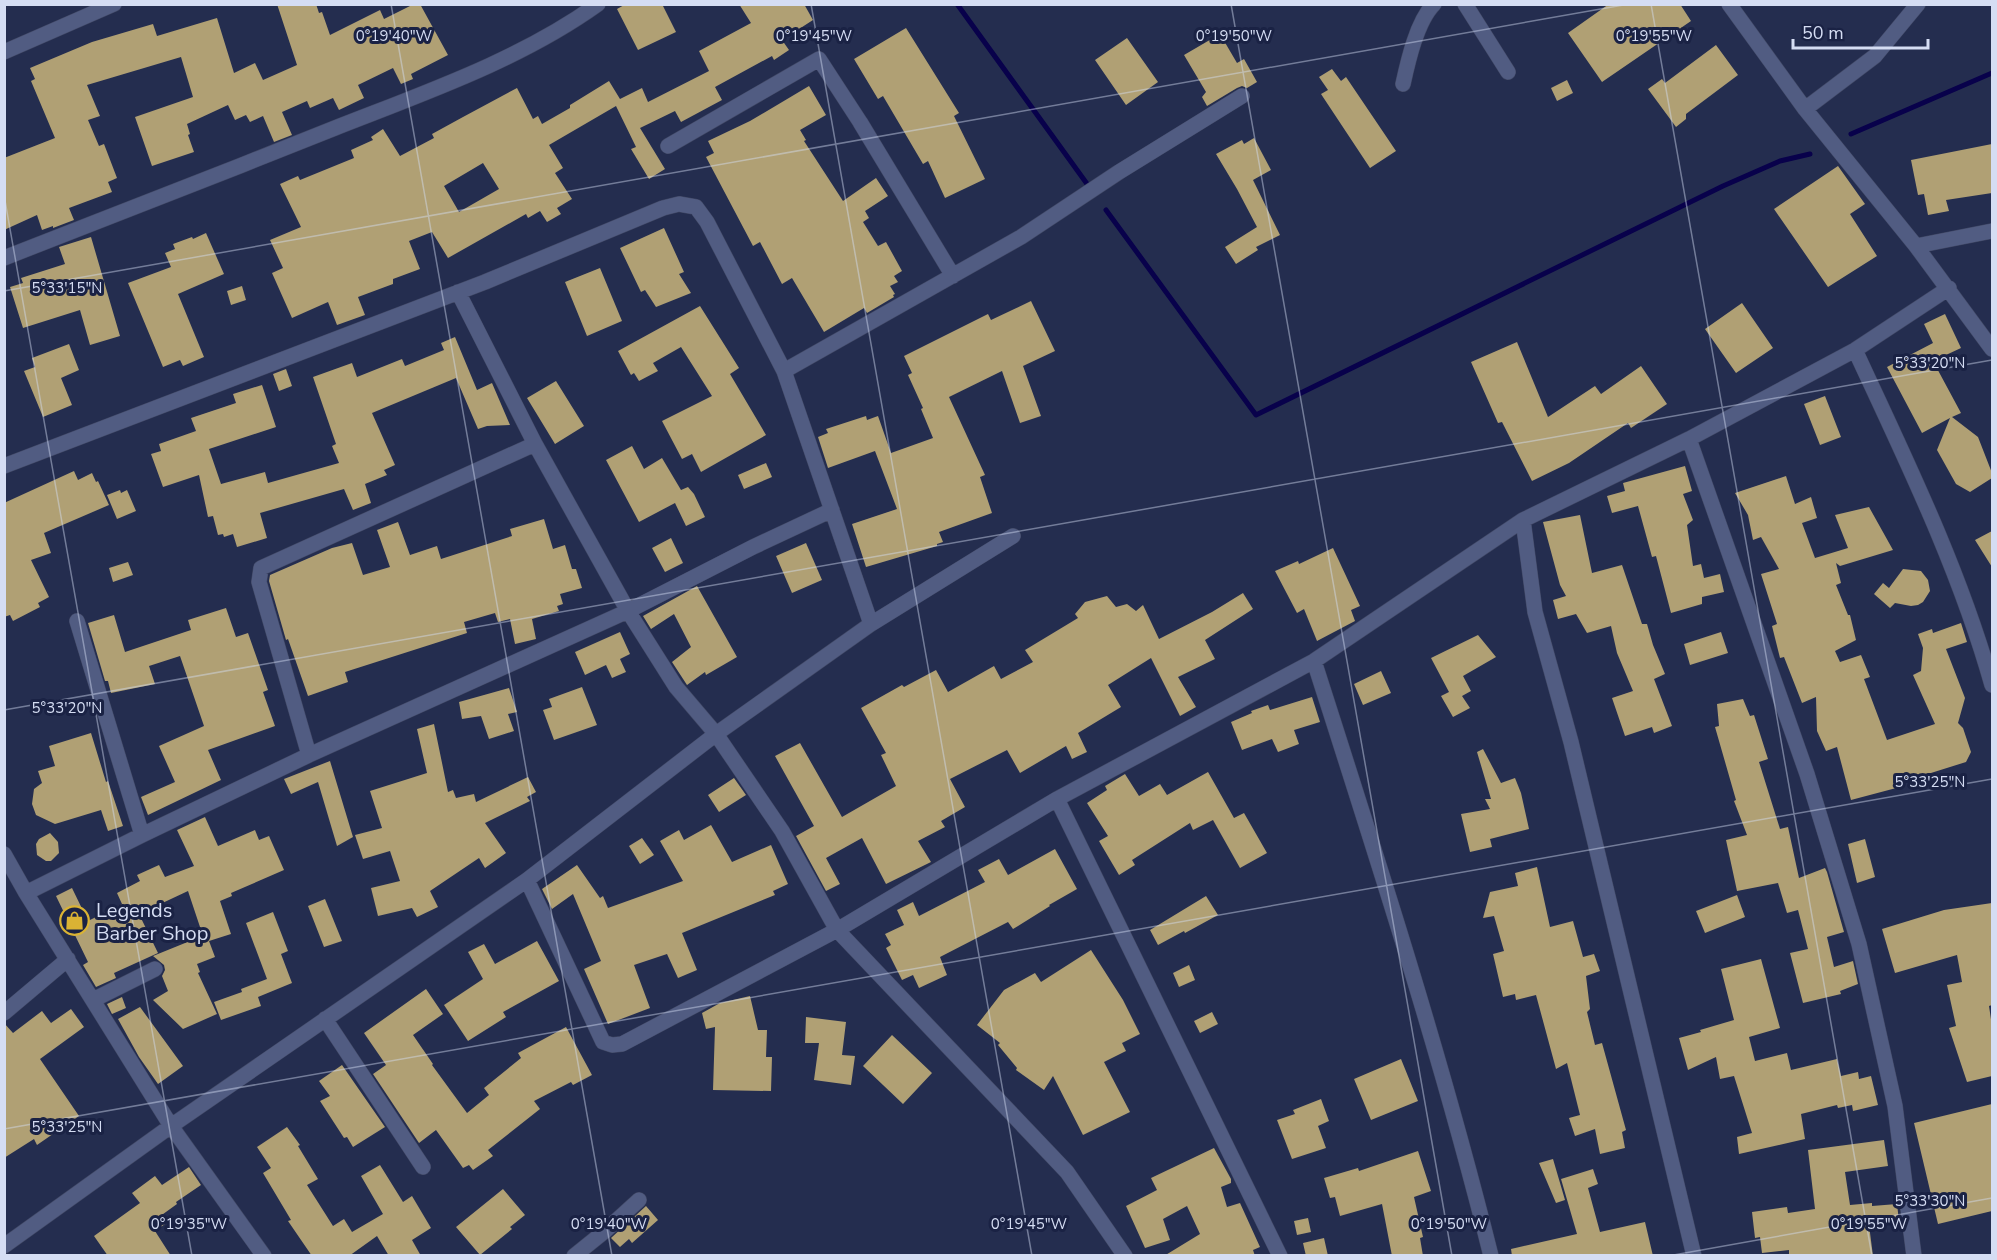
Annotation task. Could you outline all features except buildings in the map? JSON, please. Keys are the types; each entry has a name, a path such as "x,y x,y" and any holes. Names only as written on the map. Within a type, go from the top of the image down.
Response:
{"street":[{"path":"4,52 114,4"},
{"path":"4,258 465,75 561,30 598,4"},
{"path":"1403,84 1416,38 1429,9 1434,4"},
{"path":"1465,4 1508,72"},
{"path":"1729,4 1805,109 1949,288 1992,349"},
{"path":"1805,109 1875,56 1918,4"},
{"path":"668,146 819,59 953,276"},
{"path":"784,371 1021,237 1119,172 1242,96"},
{"path":"4,466 458,292 663,208 679,204 696,207 707,222 784,371 871,624"},
{"path":"1916,246 1992,231"},
{"path":"527,880 603,1042 612,1046 622,1044 837,930 1057,799 1314,661 1523,520 1689,439 1855,350 1949,288"},
{"path":"458,292 535,444 628,611 676,687 716,734 782,831 837,930 1067,1172 1125,1256"},
{"path":"1855,350 1936,527 1978,635 1992,685"},
{"path":"1689,439 1807,774 1859,944 1895,1106 1914,1256"},
{"path":"309,755 259,582 261,567 535,444"},
{"path":"26,893 142,834 309,755 628,611 753,547 832,510"},
{"path":"1523,520 1535,612 1571,742 1694,1256"},
{"path":"4,1246 171,1126 527,880 716,734 871,624 1013,536"},
{"path":"77,621 142,834"},
{"path":"1314,661 1398,924 1470,1172 1491,1256"},
{"path":"1057,799 1280,1256"},
{"path":"4,854 171,1126 264,1256"},
{"path":"4,1013 68,959"},
{"path":"93,1000 155,969"},
{"path":"325,1019 423,1167"},
{"path":"574,1256 639,1200"}],"waterway":[{"path":"957,4 1090,188"},
{"path":"1851,134 1992,73"},
{"path":"1106,210 1256,415 1723,186 1780,161 1810,154"}],"place":[{"name":"Legends Barber Shop","path":"75,921"}]}
